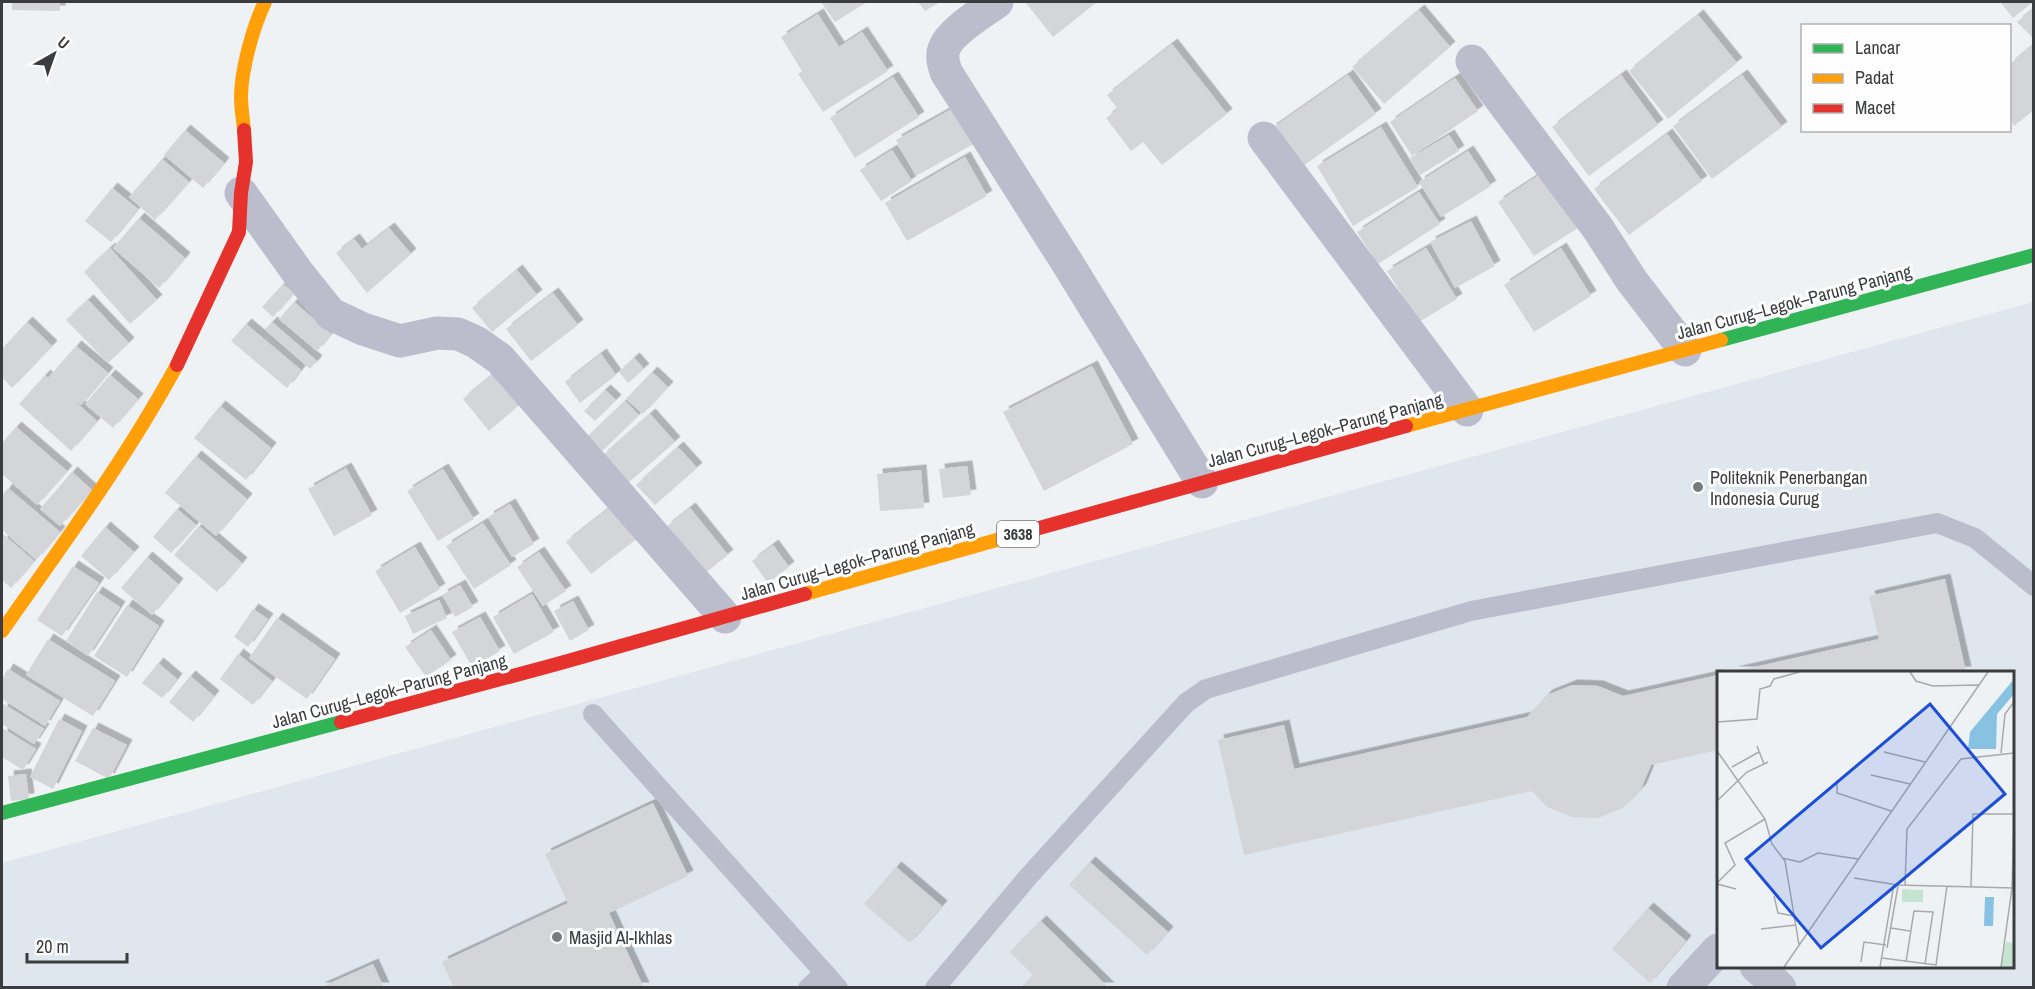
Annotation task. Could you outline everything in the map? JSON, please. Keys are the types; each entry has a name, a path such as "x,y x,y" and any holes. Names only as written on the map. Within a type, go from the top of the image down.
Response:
{"main road":[{"path":"2,631 105,484 153,409 182,355 239,232 241,193 246,162 241,96 250,44 258,16 265,2"},
{"name":"Jalan Curug–Legok–Parung Panjang","path":"2,813 557,664 1202,482 2034,255"}],"street":[{"path":"997,2 950,38 944,49 942,61 946,72 1202,482"},
{"path":"1472,61 1597,227 1632,281 1685,350"},
{"path":"1263,138 1467,410"},
{"path":"241,193 298,273 331,314 363,329 400,340 436,333 458,334 476,342 500,359 725,617"},
{"path":"1683,987 1717,952"},
{"path":"1758,968 1780,987"}],"lane":[{"path":"935,987 1036,868 1186,703 1206,688 1471,611 1937,523 1975,538 2034,586"},
{"path":"593,714 831,980 808,987"}],"shaded area":[{"name":"Politeknik Penerbangan Indonesia Curug","path":"2033,302 2033,987 2,987 2,863"}],"building":[{"path":"12,2 60,2 60,11 12,10"},
{"path":"821,2 867,2 835,22"},
{"path":"918,2 940,2 925,11"},
{"path":"1025,2 1097,2 1053,37"},
{"path":"2002,2 2033,2 2013,18"},
{"path":"2034,8 2034,39 2017,22"},
{"path":"1419,10 1450,47 1384,104 1352,67"},
{"path":"818,14 839,47 862,32 888,71 823,112 798,74 802,71 781,37"},
{"path":"1698,15 1737,63 1668,119 1629,71"},
{"path":"1172,44 1227,114 1162,165 1143,142 1131,151 1106,118 1118,109 1107,95"},
{"path":"2034,44 2034,110 2014,126 2011,122 2011,63"},
{"path":"1348,75 1376,114 1299,169 1271,129"},
{"path":"1621,75 1658,125 1589,176 1552,127"},
{"path":"1742,75 1782,127 1712,179 1673,126"},
{"path":"893,77 919,117 855,158 830,118"},
{"path":"1455,78 1478,111 1412,156 1390,122"},
{"path":"957,106 977,142 916,176 896,140"},
{"path":"1381,127 1418,187 1353,226 1317,166"},
{"path":"185,130 224,163 203,188 164,155"},
{"path":"1667,134 1702,181 1629,235 1594,189"},
{"path":"1449,135 1459,151 1420,175 1410,158"},
{"path":"892,150 912,181 881,201 860,170"},
{"path":"1468,151 1491,186 1441,217 1419,182"},
{"path":"965,157 987,196 907,241 885,203"},
{"path":"162,159 189,182 155,220 129,197"},
{"path":"1545,171 1581,226 1534,256 1498,202"},
{"path":"112,188 138,209 111,242 85,221"},
{"path":"1419,192 1440,224 1378,264 1357,232"},
{"path":"139,218 185,258 159,288 113,248"},
{"path":"1471,221 1495,266 1455,288 1430,242"},
{"path":"389,228 411,254 367,293 336,253 354,239 362,249"},
{"path":"110,248 157,300 130,324 84,272"},
{"path":"1426,248 1457,299 1419,322 1387,271"},
{"path":"1561,248 1591,296 1534,332 1504,285"},
{"path":"517,270 537,295 492,332 472,308"},
{"path":"283,284 294,293 273,317 262,307"},
{"path":"553,293 578,325 531,361 506,329"},
{"path":"88,300 129,343 108,363 66,320"},
{"path":"294,302 331,334 317,351 279,319"},
{"path":"27,322 52,346 12,388 2,377 2,349"},
{"path":"272,322 317,361 310,369 265,329"},
{"path":"246,324 301,370 287,388 231,341"},
{"path":"76,346 108,373 81,405 71,398 97,421 71,451 19,404 45,375 48,378"},
{"path":"601,354 616,375 580,403 565,382"},
{"path":"634,358 644,369 628,383 619,372"},
{"path":"1092,366 1133,444 1044,491 1003,412"},
{"path":"499,369 525,400 489,431 463,399"},
{"path":"652,372 668,387 643,414 626,399"},
{"path":"110,375 138,399 113,428 85,404"},
{"path":"605,390 616,400 595,421 584,411"},
{"path":"625,401 639,415 596,457 582,442"},
{"path":"220,406 271,448 246,480 194,438"},
{"path":"650,414 675,442 627,484 602,456"},
{"path":"16,427 67,471 37,505 2,474 2,443"},
{"path":"678,447 697,468 655,505 636,485"},
{"path":"196,456 247,499 216,536 165,493"},
{"path":"967,466 971,495 943,498 939,469"},
{"path":"346,468 372,515 334,536 308,489"},
{"path":"443,469 474,519 438,541 407,491"},
{"path":"921,470 924,508 880,511 877,474"},
{"path":"72,472 92,490 60,526 40,509"},
{"path":"8,488 60,532 36,560 2,530 2,496"},
{"path":"510,504 534,544 512,557 488,517"},
{"path":"612,506 638,538 591,574 566,542"},
{"path":"690,508 728,555 704,574 666,527"},
{"path":"177,509 196,525 171,553 153,537"},
{"path":"483,523 511,565 474,589 446,546"},
{"path":"199,526 242,563 217,592 174,555"},
{"path":"105,527 134,552 109,580 81,556"},
{"path":"2,533 34,561 11,588 2,580"},
{"path":"773,545 789,567 768,583 752,561"},
{"path":"415,547 440,589 400,613 375,571"},
{"path":"539,552 566,591 543,606 517,567"},
{"path":"147,557 178,584 152,615 121,588"},
{"path":"73,566 99,583 62,636 37,620"},
{"path":"1945,579 1966,671 1736,671 1879,639 1869,596"},
{"path":"460,585 473,607 455,617 442,595"},
{"path":"97,592 120,607 88,656 66,641"},
{"path":"532,594 554,632 514,654 493,617"},
{"path":"439,600 447,618 413,634 405,616"},
{"path":"573,601 589,630 570,641 554,611"},
{"path":"127,605 159,626 127,677 94,656"},
{"path":"253,609 268,619 248,647 234,637"},
{"path":"480,617 500,651 472,667 452,632"},
{"path":"277,618 335,659 307,699 249,658"},
{"path":"431,630 451,660 426,677 405,647"},
{"path":"48,639 115,681 93,716 26,675"},
{"path":"238,654 272,681 253,705 220,679"},
{"path":"158,663 177,679 162,698 142,683"},
{"path":"8,669 60,701 45,726 2,699 2,679"},
{"path":"1717,675 1717,750 1651,765 1641,789 1623,808 1598,818 1572,817 1547,807 1532,791 1244,855 1218,740 1284,725 1294,769 1527,717 1547,695 1572,685 1598,686 1623,696"},
{"path":"190,676 214,696 193,722 169,702"},
{"path":"2,703 44,729 34,744 2,724"},
{"path":"59,719 82,731 53,789 30,777"},
{"path":"2,728 36,749 23,770 2,757"},
{"path":"93,728 127,745 109,779 75,761"},
{"path":"26,774 29,799 11,801 8,776"},
{"path":"653,803 688,876 609,913 644,988 454,988 442,962 568,903 545,854"},
{"path":"1090,862 1168,932 1147,955 1069,885"},
{"path":"896,867 942,906 910,943 864,904"},
{"path":"1648,908 1686,941 1650,983 1612,949"},
{"path":"1041,921 1109,988 1026,988 1023,985 1033,975 1010,952"},
{"path":"373,964 384,988 319,988"}],"traffic: fast":[{"path":"1721,340 2034,255"},
{"path":"2,813 341,722"}],"traffic: slow":[{"path":"244,130 241,97 245,62 265,2"},
{"path":"1406,426 1721,340"},
{"path":"2,631 115,468 177,365"},
{"path":"805,594 1032,530"}],"traffic: jam":[{"path":"177,365 239,232 241,193 246,162 244,130"},
{"path":"1032,530 1406,426"},
{"path":"341,722 805,594"}],"place":[{"name":"Politeknik Penerbangan Indonesia Curug","path":"1698,487"},
{"name":"Masjid Al-Ikhlas","path":"557,937"}]}
